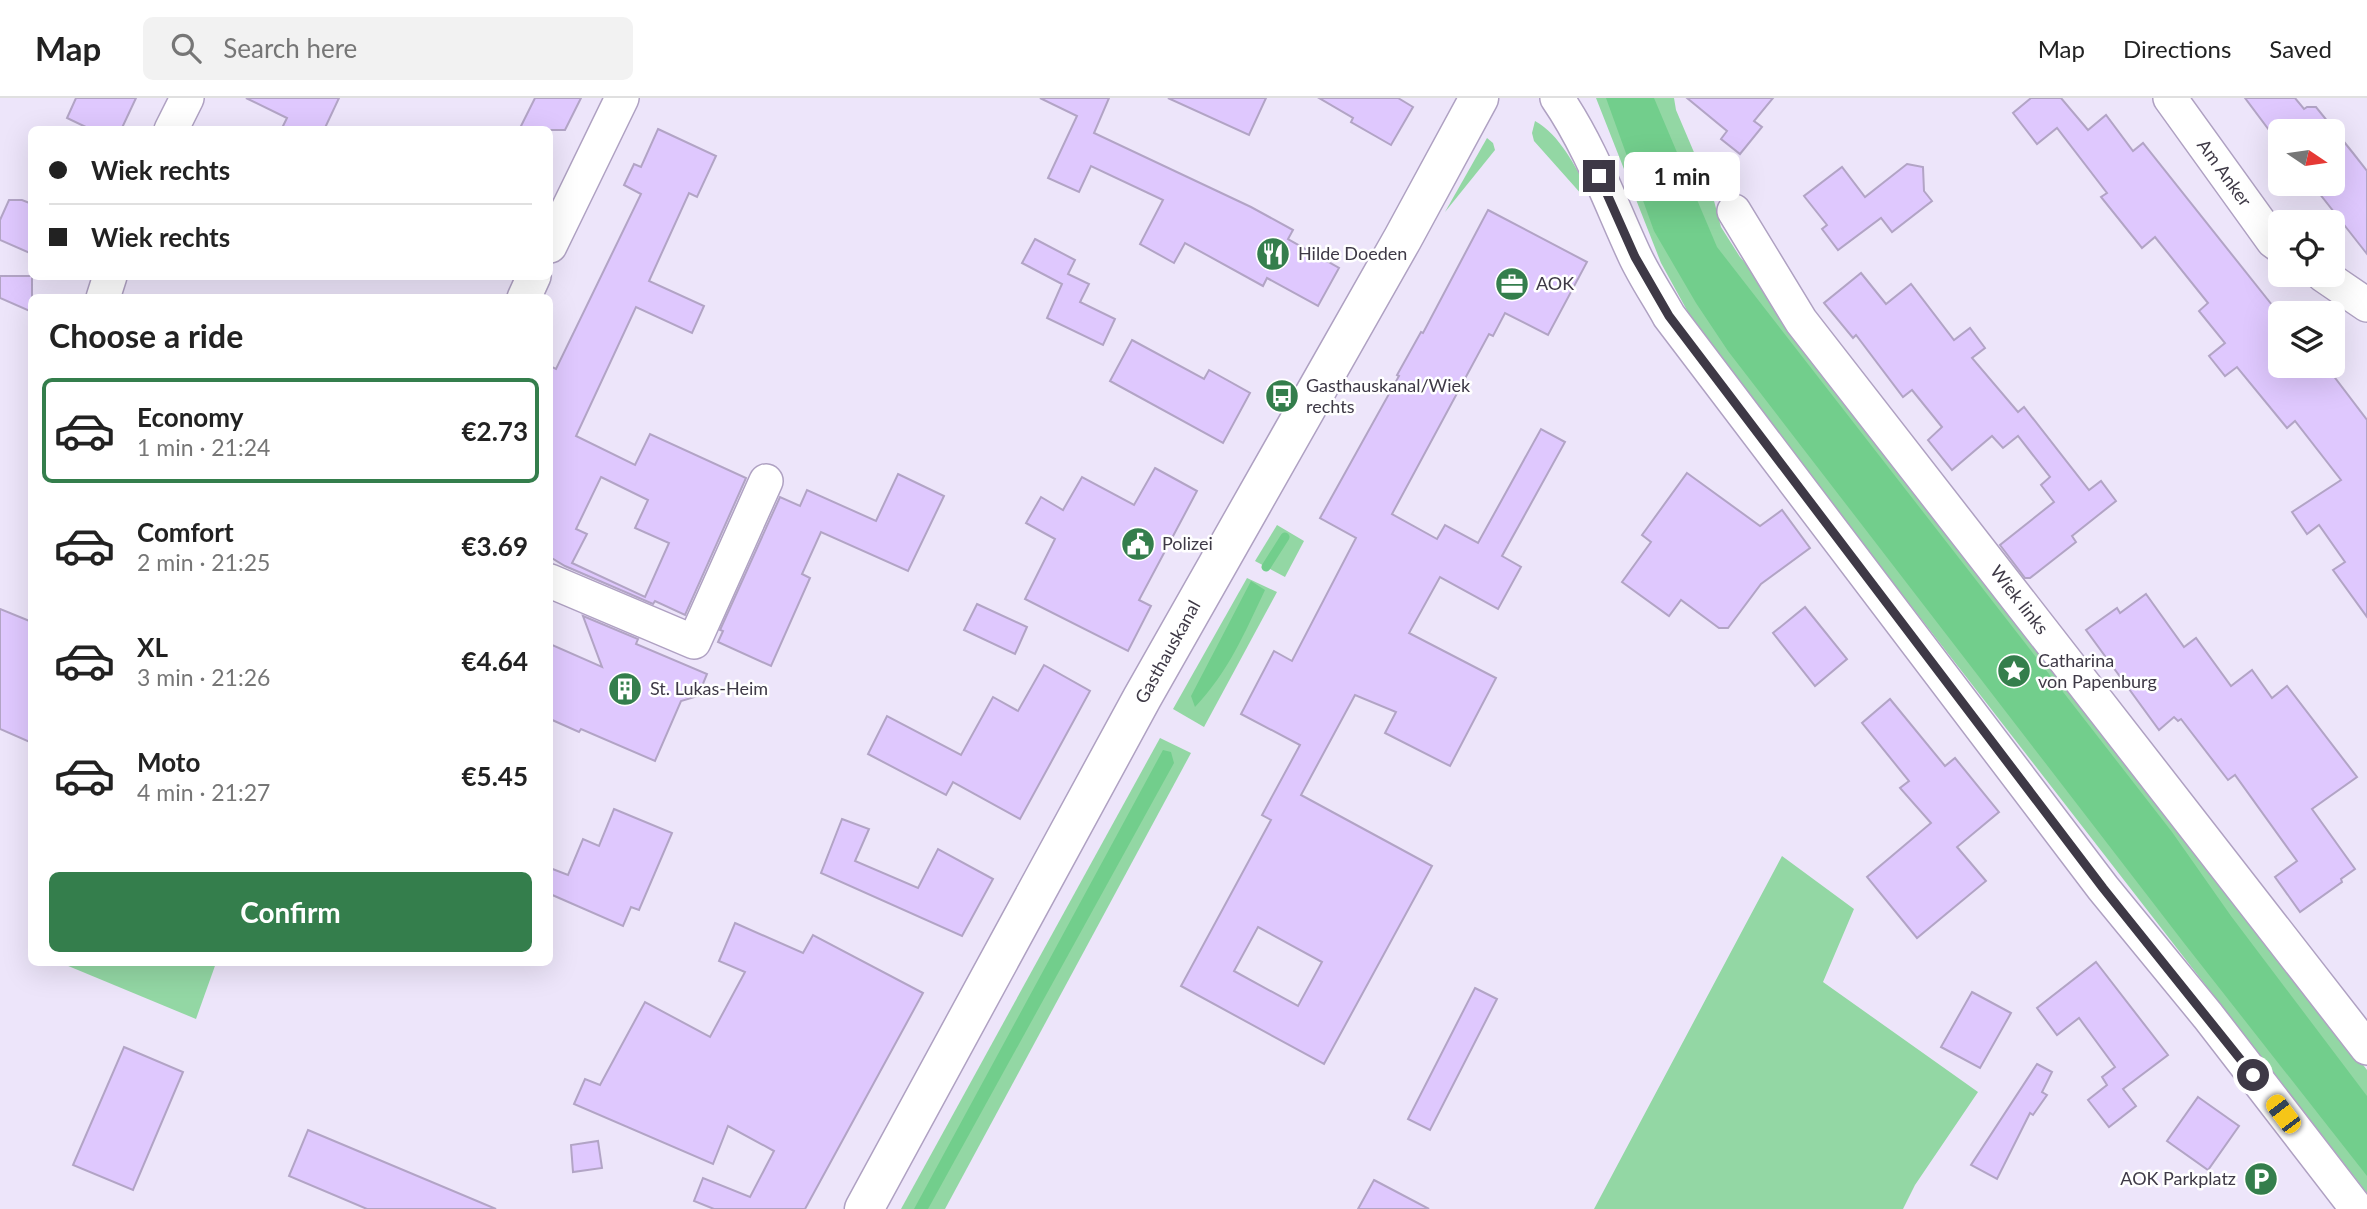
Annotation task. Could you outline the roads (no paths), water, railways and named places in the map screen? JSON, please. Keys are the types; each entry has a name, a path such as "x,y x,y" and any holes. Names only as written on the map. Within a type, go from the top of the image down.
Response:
{"street":[{"path":"173,126 187,98"},
{"path":"553,240 622,98"},
{"name":"Gasthauskanal","path":"864,1209 1151,682 1403,238 1479,98"},
{"path":"1557,98 1571,118 1635,257 1669,316 2103,888 2208,1017 2357,1209"},
{"name":"Am Anker","path":"2170,98 2268,234"},
{"name":"Wiek links","path":"1734,211 1801,321 2367,1048"},
{"path":"2341,287 2367,304"},
{"path":"553,582 694,642 766,481"}],"waterway":[{"path":"1266,567 1285,537"}],"place":[{"name":"Hilde Doeden","path":"1273,254"},
{"name":"AOK","path":"1512,284"},
{"name":"Gasthauskanal/Wiek rechts","path":"1282,396"},
{"name":"Polizei","path":"1138,544"},
{"name":"Catharina von Papenburg","path":"2014,671"},
{"name":"St. Lukas-Heim","path":"625,689"},
{"name":"AOK Parkplatz","path":"2261,1179"}]}
